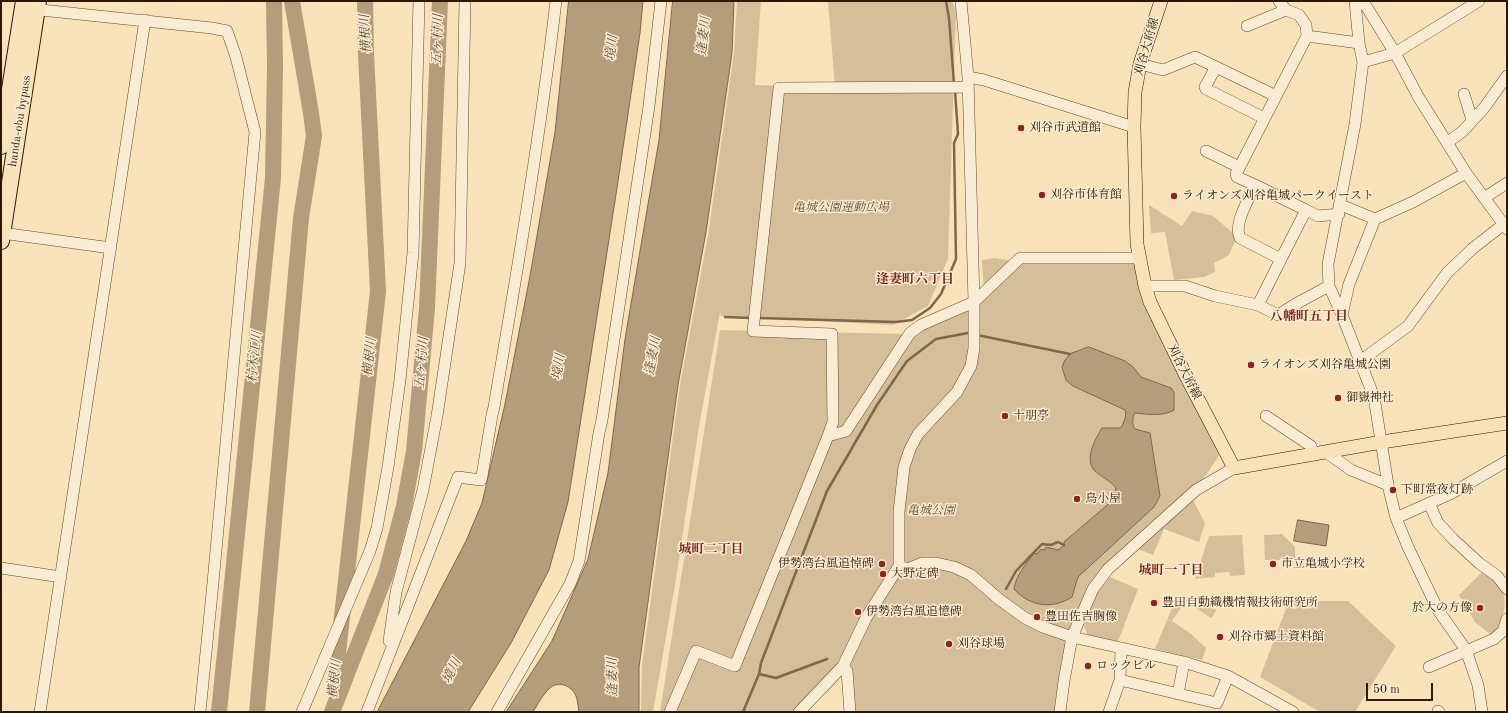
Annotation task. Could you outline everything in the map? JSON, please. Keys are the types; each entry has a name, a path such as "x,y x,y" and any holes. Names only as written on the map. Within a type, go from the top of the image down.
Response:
{"highway":[{"name":"handa-obu bypass","path":"1,146 24,1"},
{"name":"handa-obu bypass","path":"2,236 37,7"}],"main road":[{"name":"刈谷大府線","path":"1161,1 1140,64 1135,92 1134,127 1137,244 1139,258 1150,302 1168,341 1234,468"},
{"path":"1234,468 1382,442 1507,423"}],"street":[{"path":"302,712 370,551 377,528 388,467 400,380 413,253 419,1"},
{"path":"387,660 396,592 423,490 437,416 460,263 465,1"},
{"path":"367,712 458,477 481,480 521,250 550,59 556,1"},
{"path":"497,712 570,584 579,561 602,420 649,106 661,1"},
{"path":"799,712 843,666 866,618 899,566 899,512 904,467 910,449 918,434 957,392 971,366 974,348 974,302 970,149 968,82 961,1"},
{"path":"1355,1 1359,42 1363,62 1355,124 1340,210 1328,264 1329,286 1374,397 1388,485 1396,518 1438,610 1466,650 1478,685 1482,712"},
{"path":"1359,362 1408,326 1447,273 1472,249 1506,225 1466,173 1448,142 1419,98 1395,53 1363,1"},
{"path":"1363,62 1395,53 1472,3"},
{"path":"1247,26 1283,5 1299,15 1306,25 1307,36 1239,167 1236,174 1237,177 1318,216 1340,210 1375,219 1413,202 1466,173"},
{"path":"37,7 41,10 145,20 227,31 236,57 255,132 200,712"},
{"path":"40,712 145,20"},
{"path":"1307,36 1359,42"},
{"path":"1140,64 1162,70 1195,57 1276,96"},
{"path":"1216,67 1205,86 1206,89 1264,118"},
{"path":"1448,142 1463,131 1484,108 1507,76"},
{"path":"670,712 696,651 735,666 833,422 832,334 753,331 779,88 968,82 984,80 1134,127"},
{"path":"1464,94 1472,120"},
{"path":"1206,151 1239,167"},
{"path":"1484,198 1507,183"},
{"path":"1255,186 1241,214 1238,233 1240,238 1281,259"},
{"path":"1258,305 1306,210"},
{"path":"1342,315 1349,284 1375,219"},
{"path":"2,236 111,248"},
{"path":"828,436 846,431 910,333 921,325 974,302 1020,258 1139,258"},
{"path":"1145,286 1185,286 1215,296 1258,305 1278,315 1329,286"},
{"path":"1266,416 1311,446 1312,455"},
{"path":"1326,452 1351,470 1388,485"},
{"path":"1396,518 1452,493 1507,461"},
{"path":"1060,712 1072,637 1093,589 1108,569 1196,490 1234,468"},
{"path":"1429,503 1438,523 1474,558 1497,576 1507,589"},
{"path":"899,566 907,569 922,563 936,563 954,567 971,575 1024,618 1043,627 1072,637 1184,662 1228,676 1293,712"},
{"path":"1,568 61,577"},
{"path":"1430,667 1494,639 1504,631 1507,619"},
{"path":"1110,712 1120,680 1121,649"},
{"path":"1178,694 1184,662"},
{"path":"843,666 848,671 848,711"},
{"path":"1120,680 1217,703 1228,676"}],"green space":[{"name":"亀城公園運動広場","path":"737,1 761,1 755,85 835,87 828,1 952,1 956,10 948,259 928,306 893,325 721,316 720,312 699,426 676,579 653,712 641,712 642,665 680,385 708,236 734,53"},
{"path":"1149,205 1182,226 1192,211 1213,216 1233,233 1235,241 1229,255 1214,263 1215,272 1204,277 1174,280 1165,232 1151,233"},
{"name":"亀城公園","path":"995,258 1012,261 1020,258 1139,258 1145,286 1224,448 1196,490 1108,569 1072,637 1060,712 850,712 843,666 799,712 660,712 720,330 905,334 984,292 982,260"},
{"path":"1193,500 1205,523 1199,542 1164,529 1153,555 1138,549"},
{"path":"1282,534 1295,547 1295,560 1265,560 1264,535"},
{"path":"1242,535 1245,575 1230,576 1229,572 1215,573 1215,577 1195,579 1209,536"},
{"path":"1483,571 1497,584 1504,596 1505,602 1500,629 1492,636 1475,622 1459,595"},
{"path":"1110,577 1138,589 1117,644 1089,638 1084,626 1096,595"},
{"path":"1177,596 1217,610 1211,618 1186,601 1172,621 1191,634 1206,648 1202,660 1155,649"},
{"path":"1289,601 1348,601 1396,646 1355,712 1320,712 1260,677"}],"water":[{"name":"境川","path":"569,1 643,1 640,33 617,188 568,502 549,570 511,643 468,712 377,712 466,541 482,503 505,404 530,276 555,132"},
{"name":"逢妻川","path":"673,1 734,1 732,53 706,232 678,385 639,667 639,712 579,712 576,696 572,689 565,685 557,684 547,690 533,712 506,712 552,641 588,559 608,473 625,339 659,140"},
{"path":"1089,347 1125,361 1133,367 1141,377 1171,388 1174,392 1174,410 1165,414 1135,413 1133,419 1135,429 1150,433 1160,496 1154,507 1078,577 1072,597 1057,604 1041,604 1027,599 1014,589 1022,570 1034,553 1037,554 1040,550 1046,549 1046,547 1058,550 1064,545 1064,542 1112,501 1116,488 1094,470 1090,460 1092,448 1102,428 1120,428 1124,422 1126,412 1125,410 1073,386 1066,380 1062,367 1070,354"},
{"path":"1298,520 1329,525 1326,546 1294,541"}],"waterway":[{"name":"村木江川","path":"219,712 273,178 275,67 274,1"},
{"path":"257,712 301,218 314,136 292,1"},
{"name":"横根川","path":"334,689 378,291 366,54 365,1"},
{"name":"五ヶ村川","path":"332,712 386,574 404,506 414,451 427,308 440,1"},
{"path":"946,1 949,18 954,84"},
{"path":"758,318 896,322 912,320 930,308 941,294 956,259 954,143 958,134 955,91"},
{"path":"725,317 751,318"},
{"path":"743,712 759,674 761,663 827,491 877,405 907,361 936,339 968,333"},
{"path":"977,335 1070,354"},
{"path":"1006,589 1016,571 1042,544 1051,545 1058,542 1064,545"},
{"path":"759,674 776,678 827,659"}],"place":[{"name":"刈谷市武道館","path":"1021,128"},
{"name":"刈谷市体育館","path":"1042,195"},
{"name":"ライオンズ刈谷亀城パークイースト","path":"1174,196"},
{"name":"ライオンズ刈谷亀城公園","path":"1251,365"},
{"name":"御嶽神社","path":"1338,398"},
{"name":"十朋亭","path":"1005,416"},
{"name":"下町常夜灯跡","path":"1393,490"},
{"name":"鳥小屋","path":"1077,499"},
{"name":"伊勢湾台風追悼碑","path":"882,564"},
{"name":"市立亀城小学校","path":"1273,564"},
{"name":"大野定碑","path":"883,574"},
{"name":"豊田自動織機情報技術研究所","path":"1154,603"},
{"name":"於大の方像","path":"1480,608"},
{"name":"伊勢湾台風追憶碑","path":"858,612"},
{"name":"豊田佐吉胸像","path":"1037,617"},
{"name":"刈谷市郷土資料館","path":"1220,637"},
{"name":"刈谷球場","path":"949,644"},
{"name":"ロックビル","path":"1088,666"}],"district":[{"name":"逢妻町六丁目","path":"915,280"},
{"name":"八幡町五丁目","path":"1309,317"},
{"name":"城町二丁目","path":"711,550"},
{"name":"城町一丁目","path":"1171,571"}]}
